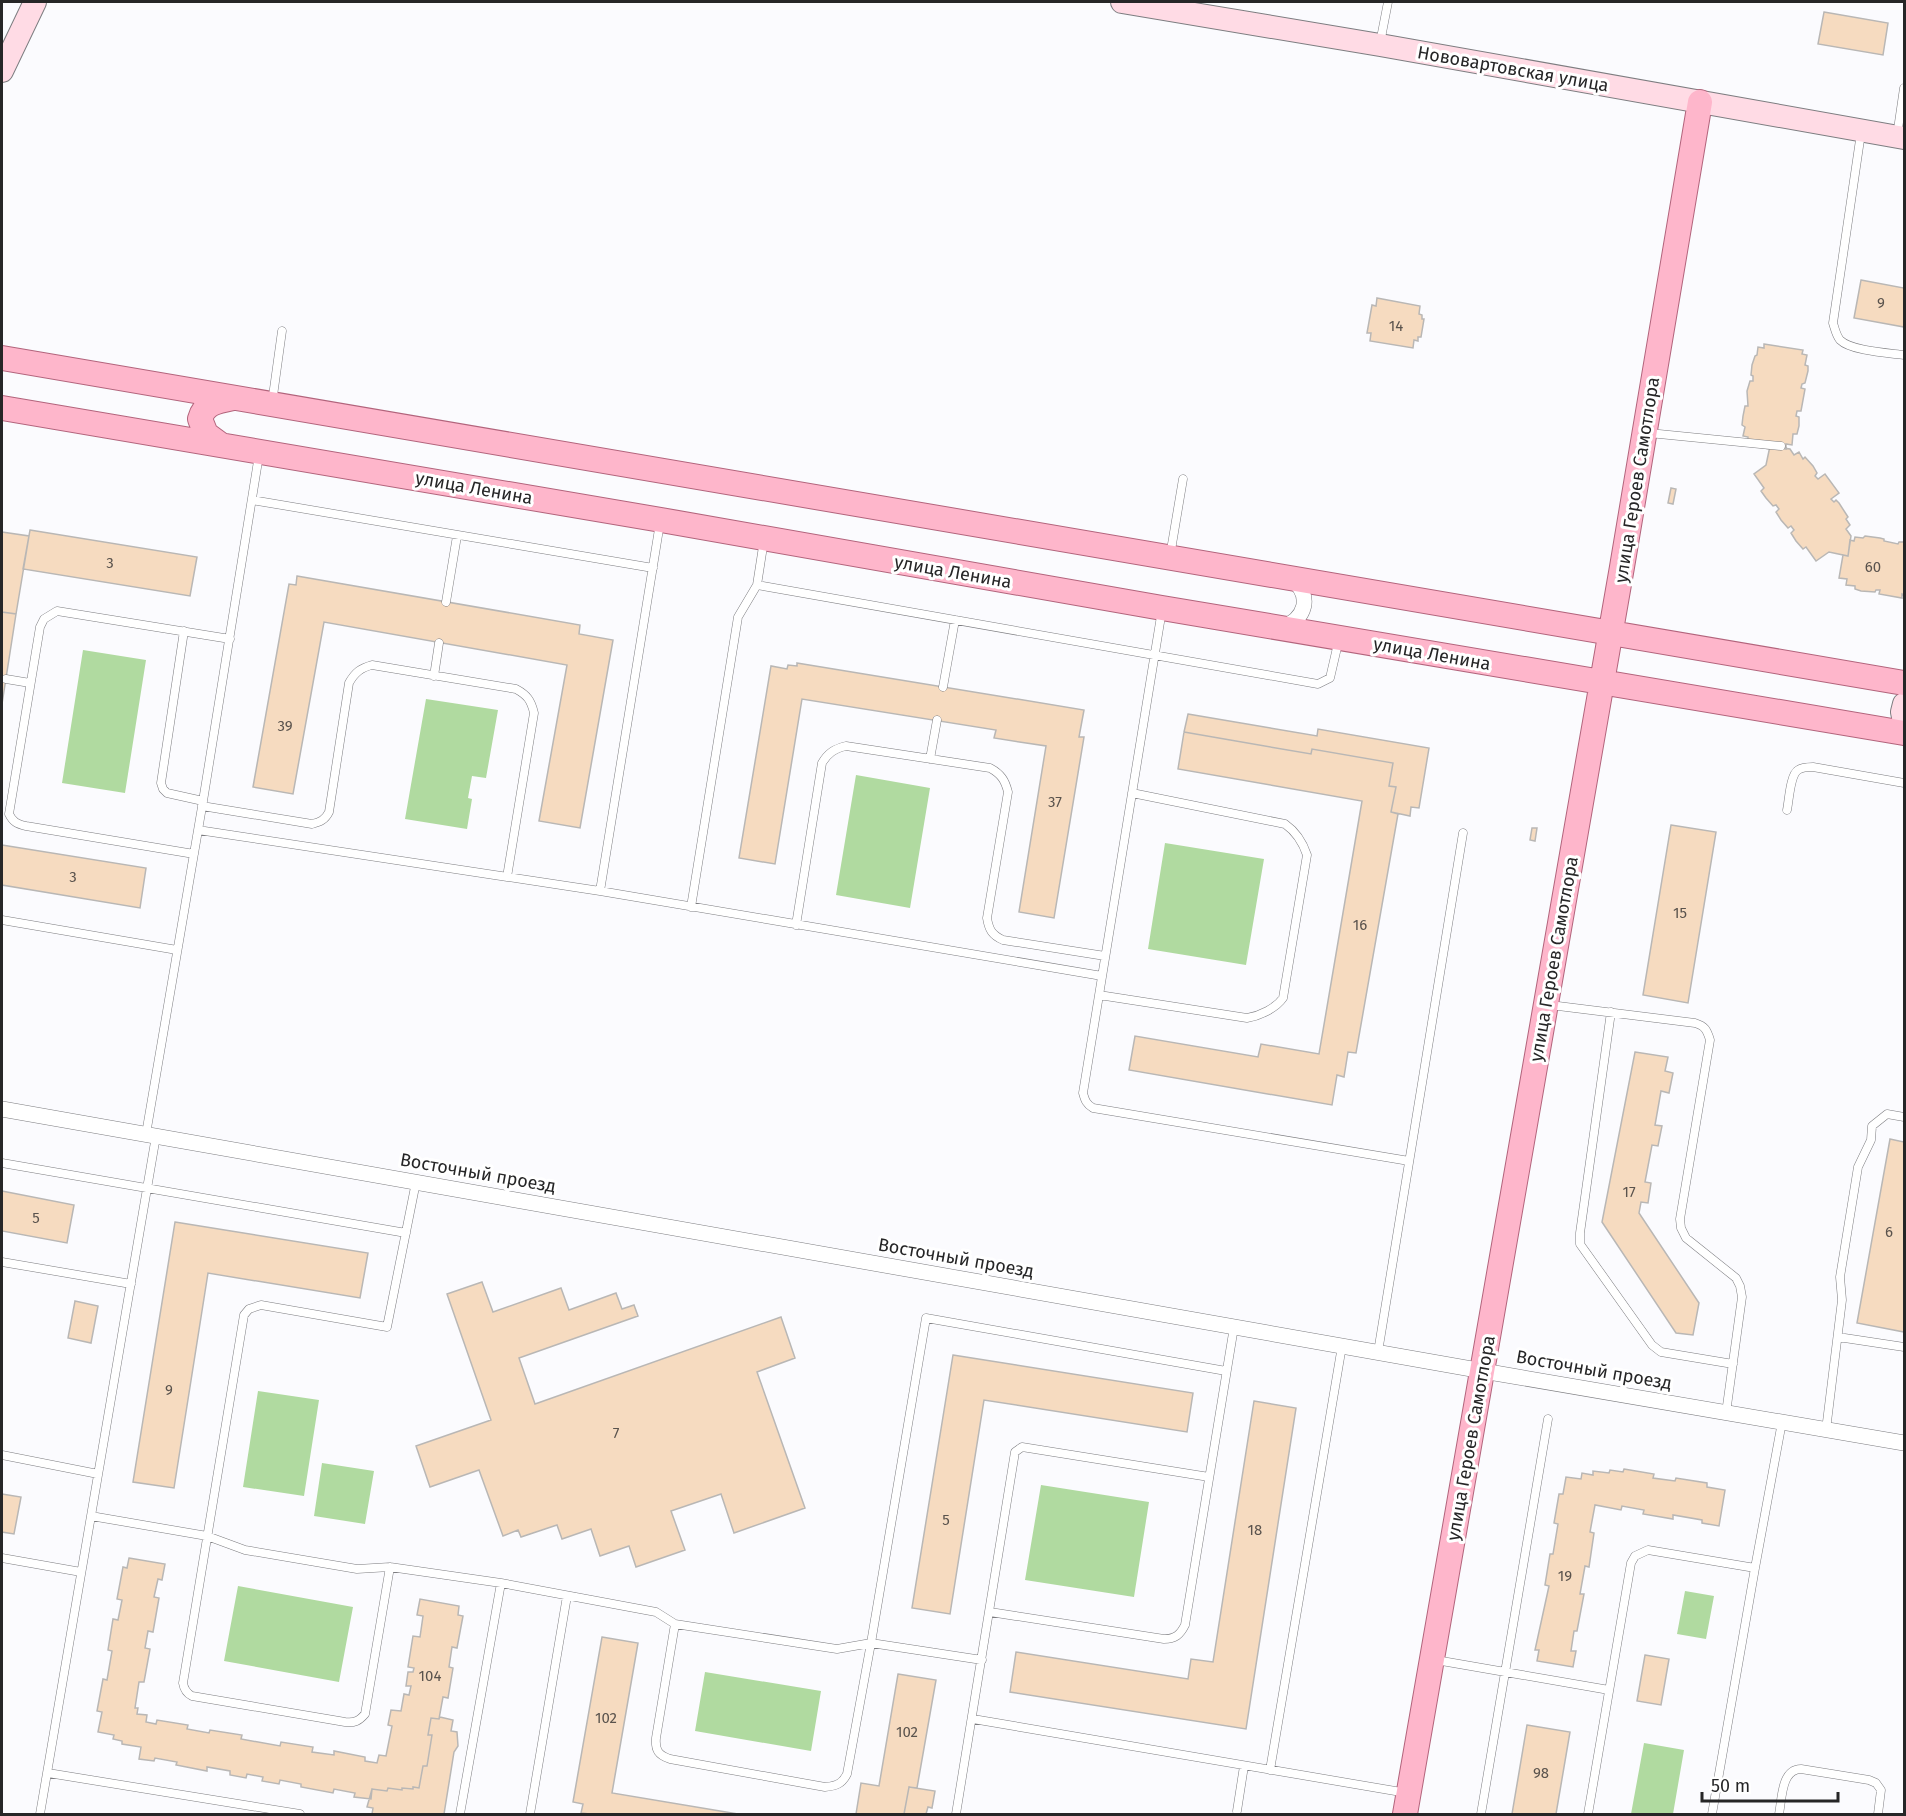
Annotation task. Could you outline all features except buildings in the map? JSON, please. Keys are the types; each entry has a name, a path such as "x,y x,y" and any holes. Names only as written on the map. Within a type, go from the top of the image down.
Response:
{"main road":[{"path":"2,71 34,2"},
{"name":"Нововартовская улица","path":"1122,2 1380,45 1901,138"},
{"name":"улица Героев Самотлора","path":"1407,1804 1611,634 1700,102"},
{"path":"2,358 1905,683"},
{"path":"221,445 211,439 202,428 200,419 202,413 214,402 235,398"},
{"name":"улица Ленина","path":"2,408 1162,608 1905,733"},
{"path":"1905,704 1902,712 1905,722"}],"street":[{"path":"1281,628 1297,620 1304,608 1302,591 1291,578"},
{"name":"Восточный проезд","path":"2,1109 1483,1371 1905,1443"}],"lane":[{"path":"1380,45 1388,2"},
{"path":"1901,138 1905,88"},
{"path":"1862,131 1833,323 1836,334 1850,346 1905,355"},
{"path":"272,404 282,331"},
{"path":"1644,433 1781,446"},
{"path":"40,1815 147,1188 151,1135 177,950 260,452"},
{"path":"1170,557 1183,479"},
{"path":"252,500 653,568"},
{"path":"600,891 661,520"},
{"path":"446,602 457,536"},
{"path":"691,907 738,617 757,585 764,539"},
{"path":"757,585 1318,684 1330,678 1339,638"},
{"path":"1162,608 1083,1093 1088,1105 1093,1108 1409,1161"},
{"path":"194,854 18,825 13,821 9,814 30,683 40,627 44,619 57,611 230,639"},
{"path":"943,687 955,620"},
{"path":"184,631 160,783 162,789 167,793 203,804 312,824 325,819 329,812 349,683 354,673 363,668 372,665 516,689 525,694 532,701 534,713 507,877"},
{"path":"434,675 439,643"},
{"path":"6,679 30,683"},
{"path":"930,759 937,720"},
{"path":"796,925 822,763 828,754 837,748 846,746 990,768 999,773 1005,781 1008,792 987,918 993,935 1003,940 1105,956"},
{"path":"1787,810 1793,774 1804,768 1813,767 1905,783"},
{"path":"1099,995 1247,1018 1256,1017 1279,1004 1283,998 1307,855 1305,848 1291,828 1285,824 1132,793"},
{"path":"198,830 600,891 1102,976"},
{"path":"1378,1352 1463,833"},
{"path":"2,920 177,950"},
{"path":"1546,1004 1695,1023 1702,1025 1707,1031 1710,1040 1680,1219 1686,1238 1731,1274 1740,1286 1742,1297 1726,1413"},
{"path":"1611,1012 1580,1244 1652,1345 1661,1352 1733,1364"},
{"path":"1826,1430 1842,1300 1840,1277 1858,1167 1871,1140 1872,1126 1887,1114 1905,1117"},
{"path":"2,1163 406,1233"},
{"path":"390,1567 365,1714 360,1720 353,1722 334,1720 188,1694 183,1683 244,1315 249,1309 261,1305 387,1327 416,1182"},
{"path":"2,1262 131,1284"},
{"path":"675,1624 656,1738 655,1748 661,1756 825,1787 834,1786 843,1781 847,1774 926,1318 1226,1371"},
{"path":"990,1612 1164,1639 1172,1639 1181,1633 1185,1625 1234,1327"},
{"path":"1838,1337 1905,1347"},
{"path":"1270,1770 1342,1346"},
{"path":"1481,1815 1548,1419"},
{"path":"1712,1815 1782,1422"},
{"path":"956,1815 1015,1452 1022,1447 1209,1477"},
{"path":"2,1455 99,1474"},
{"path":"91,1516 207,1536 244,1550 357,1569 390,1567 501,1583 656,1612 675,1624 837,1649 871,1643 982,1660"},
{"path":"1588,1815 1631,1563 1635,1556 1648,1550 1755,1568"},
{"path":"2,1558 81,1572"},
{"path":"460,1815 501,1583"},
{"path":"530,1815 567,1596"},
{"path":"1432,1659 1609,1690"},
{"path":"973,1719 1270,1770 1407,1804"},
{"path":"1237,1811 1244,1766"},
{"path":"1779,1815 1785,1780 1794,1769 1801,1769 1876,1783 1881,1790 1878,1815"},
{"path":"48,1773 300,1815"}],"green space":[{"path":"83,650 146,660 125,793 62,783"},
{"path":"426,699 498,710 486,778 472,776 468,798 472,799 467,829 405,819"},
{"path":"856,775 930,788 910,908 836,895"},
{"path":"1165,843 1264,859 1246,965 1148,949"},
{"path":"258,1391 319,1400 304,1496 243,1487"},
{"path":"322,1463 374,1471 365,1524 314,1516"},
{"path":"1041,1485 1149,1502 1134,1597 1025,1580"},
{"path":"238,1586 353,1607 339,1682 224,1661"},
{"path":"1685,1591 1714,1596 1706,1639 1677,1634"},
{"path":"705,1672 821,1691 811,1751 695,1731"},
{"path":"1644,1743 1684,1750 1673,1814 1631,1814"}]}
